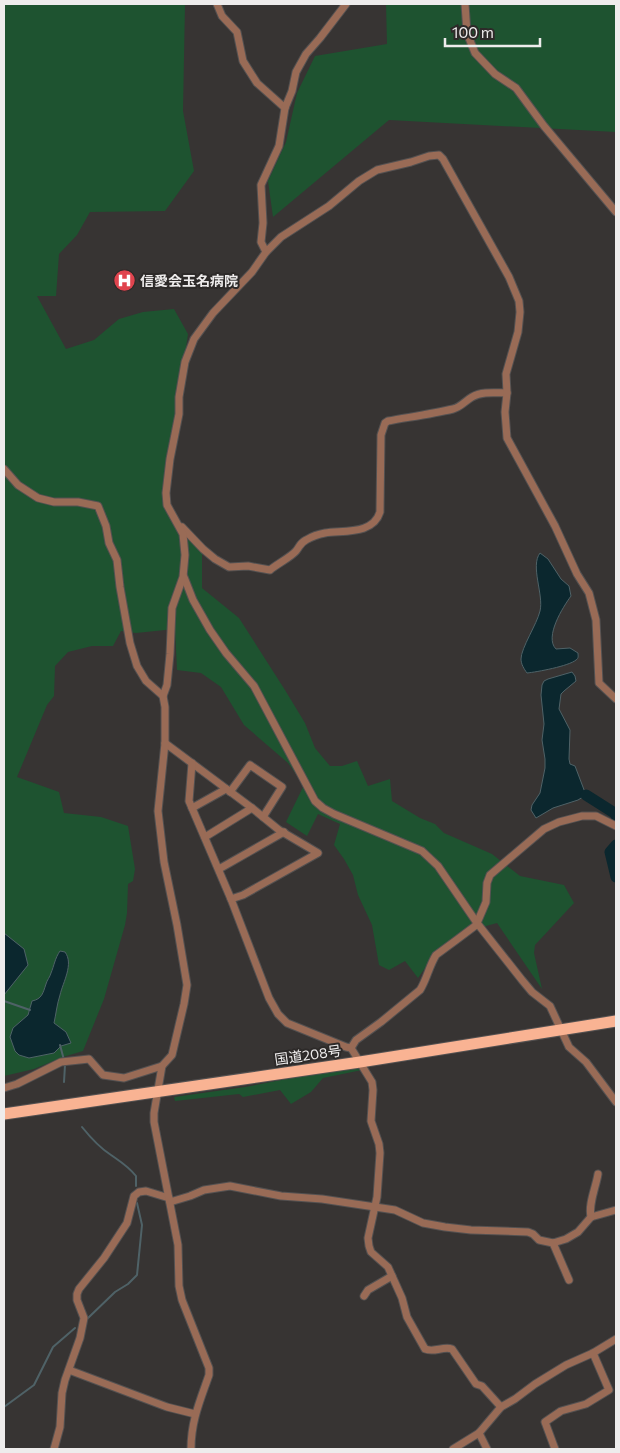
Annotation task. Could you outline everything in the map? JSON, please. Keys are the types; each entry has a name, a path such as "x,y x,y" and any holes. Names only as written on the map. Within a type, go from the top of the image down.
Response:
{"highway":[{"name":"国道208号","path":"4,1114 360,1062 616,1021"}],"street":[{"path":"217,4 222,16 236,32 243,61 257,83 285,108"},
{"path":"266,252 261,242 263,223 261,185 278,146 285,108 292,92 296,72 306,54 346,4"},
{"path":"465,4 467,33 475,53 495,74 516,88 544,126 616,212"},
{"path":"191,1449 191,1432 195,1414 209,1375 209,1368 182,1300 179,1286 178,1245 154,1122 162,1066 172,1054 187,986 164,862 158,811 165,743 165,707 163,696 168,677 172,608 183,577 185,555 183,534 167,505 166,493 170,459 179,414 179,397 185,362 194,339 214,313 252,272 266,252 281,237 329,206 359,180 377,170 428,156 439,155 509,277 520,312 518,332 506,374 505,412 507,438 555,526 577,574 589,593 596,620 599,683 616,699"},
{"path":"172,514 191,537 215,559 228,566 248,566 270,570 295,552 300,544 307,539 324,533 344,533 366,527 378,519 380,512 381,435 385,423 455,409 473,396 486,393 506,393"},
{"path":"4,469 18,485 38,498 54,502 78,502 98,506 106,526 109,543 117,560 130,643 137,666 146,681 163,696"},
{"path":"183,577 193,600 210,630 226,653 254,686 315,800 323,808 334,814 422,851 438,866 532,992 550,1006 569,1048 586,1062 616,1102"},
{"path":"165,743 279,830 318,853 243,895 231,899"},
{"path":"192,763 189,801 219,869 269,998 278,1014 287,1023 351,1048 372,1082 371,1121 380,1153 375,1206 368,1238 371,1252 388,1267 402,1298 407,1317 425,1349 429,1351 447,1347 452,1349 476,1384 482,1386 501,1407"},
{"path":"192,808 228,791 250,765 282,787 263,817"},
{"path":"205,837 252,808"},
{"path":"351,1048 356,1040 420,990 432,960 436,955 475,926 486,902 487,879 494,871 544,829 560,822 582,816 596,816 615,826"},
{"path":"219,869 284,832"},
{"path":"4,1088 64,1061 89,1059 103,1075 124,1078 162,1066"},
{"path":"591,1217 592,1200 598,1174"},
{"path":"54,1449 60,1428 62,1393 80,1338 84,1318 77,1300 77,1294 127,1223 134,1196 140,1192 146,1191 169,1200 190,1196 204,1190 230,1186 281,1196 322,1198 375,1206 395,1210 423,1223 445,1227 528,1232 539,1240 553,1243 566,1239 578,1232 591,1217 616,1210"},
{"path":"553,1243 568,1280"},
{"path":"364,1296 368,1290 392,1276"},
{"path":"453,1449 479,1433 501,1407 566,1365 616,1339"},
{"path":"555,1449 545,1422 561,1411 586,1404 609,1390 593,1352"},
{"path":"69,1370 167,1406 195,1414"},
{"path":"479,1433 487,1449"}],"green space":[{"path":"4,4 185,4 183,111 194,171 165,211 90,212 77,235 59,254 56,296 37,296 66,349 94,340 119,319 143,312 174,309 188,334 170,459 170,507 202,553 202,588 239,618 305,723 315,748 330,766 342,766 357,761 368,786 390,779 392,801 420,818 435,824 444,833 492,854 520,876 564,885 574,903 535,945 534,953 542,989 497,923 475,929 437,951 418,978 405,961 389,970 379,965 372,925 358,895 353,875 334,845 340,824 318,814 307,836 286,822 304,785 288,763 244,725 221,687 201,673 177,670 175,629 136,633 121,631 113,646 92,646 68,652 55,666 54,696 47,705 17,777 59,792 64,813 101,817 128,826 135,869 133,881 128,884 125,925 104,999 83,1051 34,1069 4,1076"},
{"path":"386,4 616,4 616,132 389,120 273,217 268,181 286,142 297,93 315,56 387,44"},
{"path":"359,1065 362,1070 323,1078 311,1092 291,1104 280,1090 243,1097 239,1094 175,1101 174,1097 245,1087"}],"water":[{"path":"540,553 548,559 561,579 569,586 571,596 553,630 553,644 556,649 570,648 578,653 578,658 567,664 527,673 521,659 540,611 541,604 536,565"},
{"path":"572,672 576,681 561,694 559,709 570,730 570,764 575,766 586,795 578,800 553,808 536,818 531,810 540,793 545,768 542,740 544,724 541,695 542,685 548,679"},
{"path":"4,933 24,949 28,965 4,995"},
{"path":"60,951 65,952 68,967 54,1023 66,1032 71,1043 61,1046 54,1053 29,1058 19,1055 15,1051 10,1037 13,1028 28,1015 32,1001 42,995"}],"waterway":[{"path":"586,795 616,814 616,816"},
{"path":"616,845 610,852 616,877"},
{"path":"4,1001 30,1010"},
{"path":"60,1045 64,1060"},
{"path":"64,1082 65,1065"},
{"path":"82,1127 99,1146 124,1164 136,1176 136,1186"},
{"path":"87,1319 115,1292 128,1284 137,1275 142,1225 137,1203"},
{"path":"4,1407 34,1385 53,1347 75,1328"}],"place":[{"name":"信愛会玉名病院","path":"124,281"}]}
